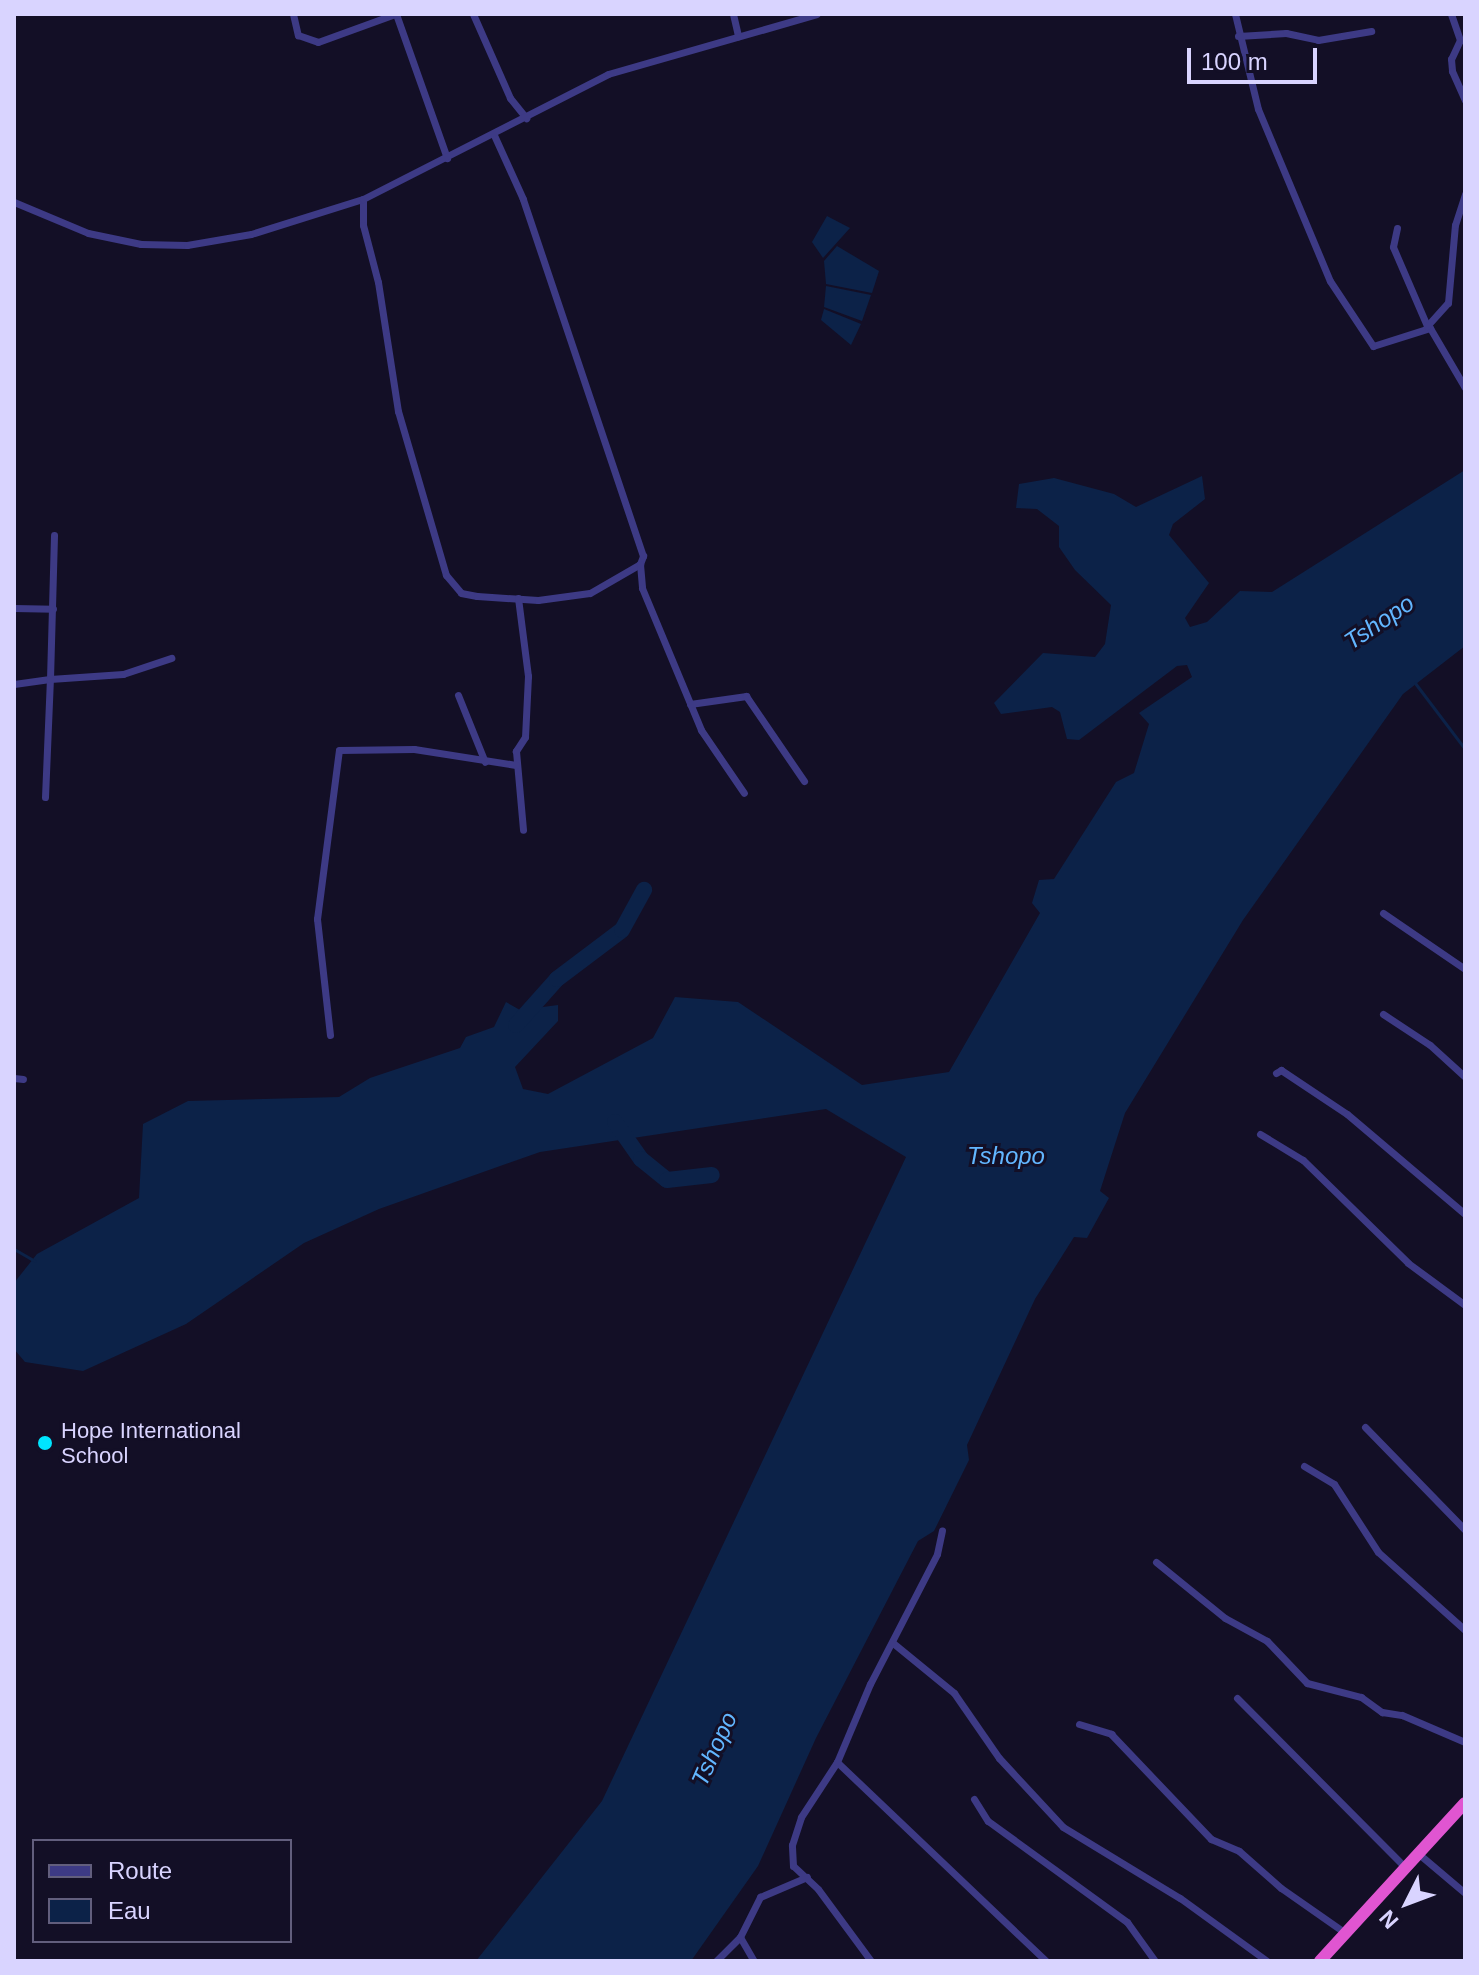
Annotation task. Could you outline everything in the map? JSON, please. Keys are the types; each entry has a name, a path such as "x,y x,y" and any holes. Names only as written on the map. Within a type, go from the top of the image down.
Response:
{"highway":[{"path":"1320,1961 1465,1803"}],"street":[{"path":"293,14 298,35 318,42 396,14 447,158"},
{"path":"473,14 510,98 526,118"},
{"path":"733,14 738,36"},
{"path":"14,202 88,233 162,247 251,234 363,199 494,135 608,74 817,14"},
{"path":"1235,14 1238,36 1271,147 1330,281 1373,346 1427,326 1448,303 1455,225 1465,194"},
{"path":"1451,14 1460,40 1451,59 1452,71 1465,100"},
{"path":"1238,36 1286,33 1318,40 1371,31"},
{"path":"494,135 523,199 643,556 640,564 642,588 701,730 744,793"},
{"path":"363,199 363,225 378,282 398,411 446,575 461,593 518,598 590,593 640,564"},
{"path":"1397,228 1393,247 1427,326 1465,388"},
{"path":"45,797 54,535"},
{"path":"518,598 528,676 525,737 516,751 523,830"},
{"path":"14,608 53,609"},
{"path":"14,684 123,674 171,658"},
{"path":"458,695 485,762"},
{"path":"690,704 746,696 804,781"},
{"path":"330,1035 317,919 339,750 414,749 516,765"},
{"path":"1383,913 1465,969"},
{"path":"1383,1014 1430,1045 1465,1077"},
{"path":"1276,1073 1281,1070 1327,1099 1425,1175 1465,1214"},
{"path":"1260,1134 1303,1160 1408,1263 1465,1305"},
{"path":"1365,1427 1465,1530"},
{"path":"1304,1466 1334,1484 1378,1552 1465,1630"},
{"path":"871,1961 807,1877 793,1866 793,1841 816,1790 837,1762 942,1531"},
{"path":"1156,1562 1225,1618 1267,1641 1307,1683 1361,1697 1377,1710 1402,1715 1465,1742"},
{"path":"893,1643 954,1693 990,1747 1063,1827 1180,1898 1267,1961"},
{"path":"1237,1698 1406,1868"},
{"path":"1079,1724 1111,1734 1211,1839 1239,1851 1281,1888 1344,1932"},
{"path":"837,1762 1046,1961"},
{"path":"974,1799 988,1821 1127,1922 1155,1961"},
{"path":"1420,1855 1465,1893"},
{"path":"716,1961 740,1937 760,1897 807,1877"},
{"path":"740,1937 754,1961"}],"water":[{"path":"827,216 850,228 823,258 812,242"},
{"path":"837,246 879,271 872,293 826,284 824,261"},
{"path":"826,286 871,295 862,321 824,307"},
{"path":"824,309 861,324 851,345 821,320"},
{"name":"Tshopo","path":"1465,470 1465,646 1403,694 1243,920 1125,1113 1100,1191 1109,1198 1087,1238 1074,1237 1035,1299 967,1445 969,1460 934,1531 918,1541 816,1738 758,1866 691,1961 476,1961 602,1801 906,1157 826,1109 540,1152 379,1209 304,1243 186,1324 83,1371 25,1362 14,1349 14,1283 37,1254 139,1198 143,1124 188,1101 339,1097 370,1078 460,1048 466,1037 494,1027 506,1002 520,1010 558,1005 558,1021 515,1067 523,1089 548,1094 653,1038 675,997 738,1002 862,1085 949,1072 1040,913 1032,903 1039,880 1054,879 1116,782 1134,773 1149,724 1139,713 1192,677 1187,665 1177,666 1079,740 1067,739 1060,712 1052,707 1001,714 994,703 1043,653 1095,657 1105,644 1111,605 1075,570 1059,547 1059,526 1037,509 1016,508 1019,484 1054,478 1114,494 1136,507 1202,476 1205,499 1173,524 1169,535 1209,583 1185,618 1190,627 1207,622 1240,591 1272,592"}],"waterway":[{"path":"1415,683 1465,749"},
{"path":"516,1025 557,979 622,930 644,890"},
{"path":"615,1122 641,1159 667,1180 712,1175"},
{"path":"14,1249 35,1261"}],"place":[{"name":"Hope International School","path":"45,1443"}]}
